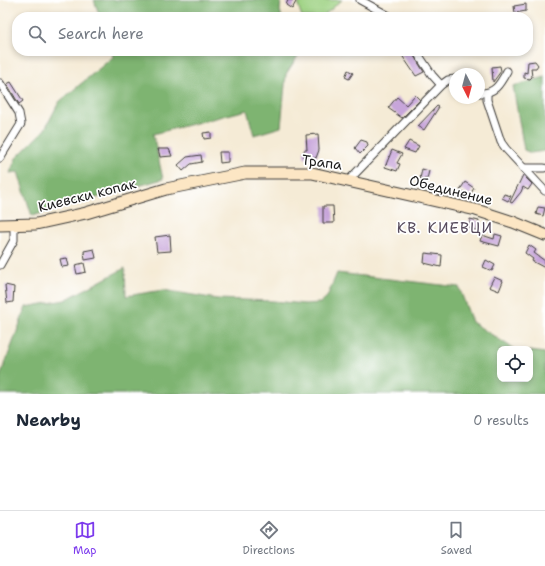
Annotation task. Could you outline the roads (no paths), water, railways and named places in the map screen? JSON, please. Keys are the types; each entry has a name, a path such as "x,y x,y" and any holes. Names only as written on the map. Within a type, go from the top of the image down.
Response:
{"street":[{"path":"360,0 383,12"},
{"path":"419,56 432,75 441,85 449,80"},
{"path":"485,93 494,91 499,86 507,71"},
{"path":"0,83 19,113 21,124 0,158"},
{"name":"Трапа","path":"166,189 245,173 312,173 348,181 441,85"},
{"path":"485,96 501,142 514,159 544,190"},
{"path":"523,168 544,168"},
{"name":"Обединение","path":"348,181 476,210 513,222 545,235"},
{"name":"Киевски копак","path":"0,225 36,224 86,213 166,189"},
{"path":"0,265 14,240 14,225"}],"district":[{"name":"КВ. КИЕВЦИ","path":"445,228"}]}
